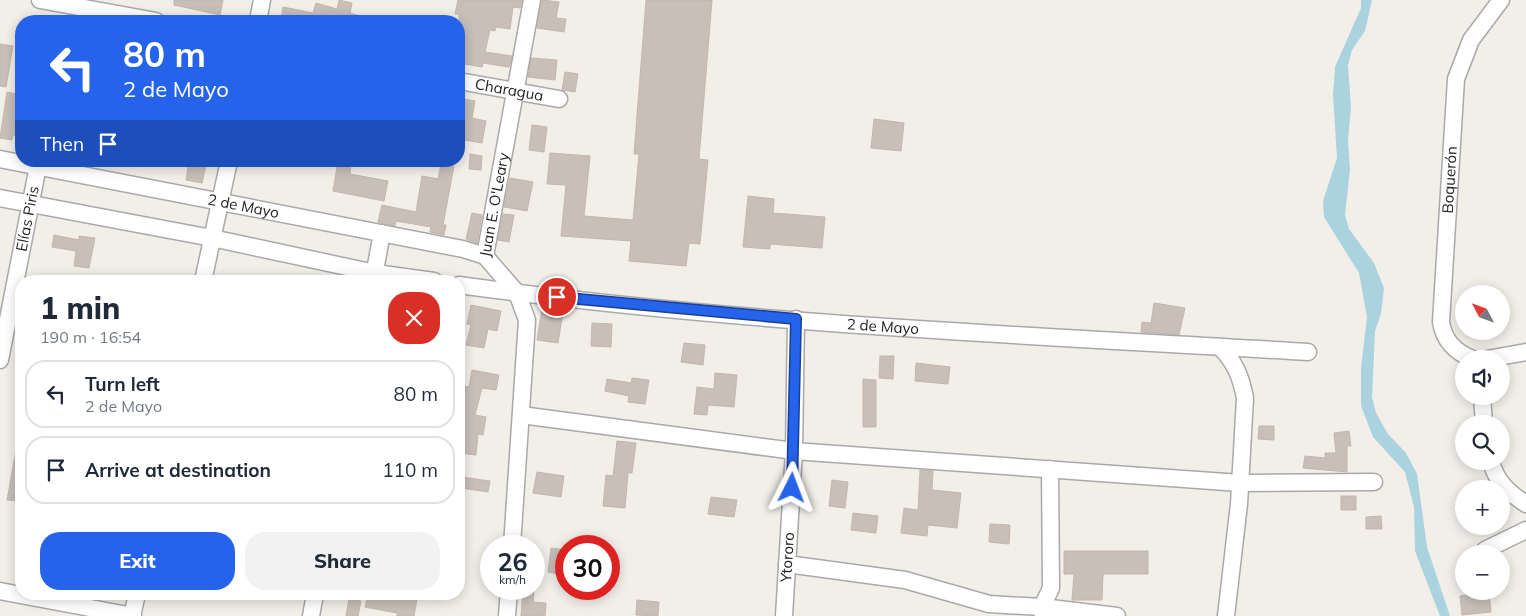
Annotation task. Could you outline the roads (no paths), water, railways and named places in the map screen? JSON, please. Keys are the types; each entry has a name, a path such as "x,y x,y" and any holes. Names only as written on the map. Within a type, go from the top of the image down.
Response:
{"street":[{"path":"40,0 123,15"},
{"path":"259,15 262,0"},
{"name":"Juan E. O'Leary","path":"513,535 527,320 517,293 485,256 532,0"},
{"name":"Boquerón","path":"1456,350 1443,335 1441,322 1456,79 1470,40 1501,0"},
{"name":"Charagua","path":"465,82 559,99"},
{"name":"2 de Mayo","path":"0,159 15,162"},
{"name":"Elías Piris","path":"17,275 38,167"},
{"name":"2 de Mayo","path":"43,167 463,249 485,256"},
{"path":"204,275 228,167"},
{"path":"0,198 212,238 366,275"},
{"path":"374,275 382,233"},
{"name":"Elías Piris","path":"0,360 15,285"},
{"name":"2 de Mayo","path":"465,286 517,293 796,319 1308,352"},
{"name":"Ytororo","path":"784,616 794,451 796,319"},
{"path":"1220,347 1232,360 1242,382 1245,398 1240,483 1226,616"},
{"path":"1510,355 1526,352"},
{"path":"521,415 794,451 1240,483 1374,482"},
{"path":"1043,611 1051,588 1050,469"},
{"path":"1494,470 1495,475 1509,493 1526,504"},
{"path":"1495,545 1526,530"},
{"path":"787,564 905,580 989,604 1043,611 1117,616"},
{"path":"0,591 15,594"},
{"path":"48,600 132,616 136,600"},
{"path":"311,616 314,600"},
{"path":"507,616 508,600"}],"water":[{"path":"1361,0 1372,0 1365,31 1352,50 1348,65 1351,107 1348,140 1350,170 1345,215 1349,229 1374,263 1384,288 1381,314 1375,331 1372,397 1376,413 1388,434 1406,453 1417,474 1427,547 1450,616 1440,616 1415,551 1414,507 1405,472 1373,437 1361,406 1361,368 1367,317 1359,273 1324,217 1323,201 1337,158 1333,95 1335,67 1361,8"}]}
